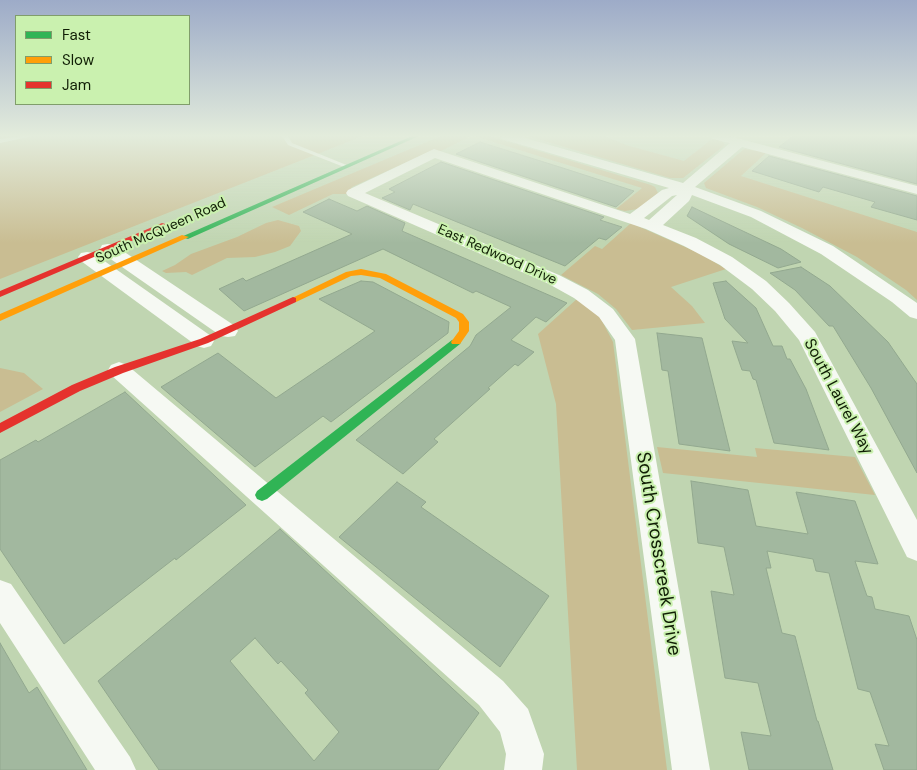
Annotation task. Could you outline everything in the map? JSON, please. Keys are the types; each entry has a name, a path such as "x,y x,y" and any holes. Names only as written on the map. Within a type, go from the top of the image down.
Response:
{"main road":[{"name":"South McQueen Road","path":"0,318 332,172"},
{"name":"South McQueen Road","path":"0,294 177,221"},
{"path":"0,428 76,388 119,370 204,341 350,274 361,272 383,276 460,316 464,322 464,331 460,338 262,495"}],"street":[{"name":"East Redwood Drive","path":"396,172 354,193 553,279 581,294 606,313 625,339"},
{"name":"South Laurel Way","path":"490,172 642,223 690,242 726,261 759,285 782,307 808,337 917,548"},
{"path":"630,172 685,188 736,206 800,235 827,250 892,293 917,314"},
{"path":"642,223 684,198 685,188 704,172"},
{"path":"852,172 917,190"},
{"path":"108,249 228,331"},
{"path":"87,257 204,341"},
{"path":"157,308 178,297"},
{"name":"South Crosscreek Drive","path":"625,339 691,770"},
{"path":"119,370 491,693 515,722 525,754 523,770"},
{"path":"0,595 117,770"}],"shaded area":[{"path":"0,172 272,172 0,279"},
{"path":"355,172 385,172 352,187 347,194 333,194 289,215 272,207"},
{"path":"590,172 608,172 651,185 655,187 658,193 638,209 625,211 616,209 642,188"},
{"path":"649,172 691,172 683,178 670,178"},
{"path":"717,172 745,172 741,176 917,232 917,300 906,290 857,257 757,207 706,188 704,183"},
{"path":"278,220 299,226 301,231 290,246 255,257 227,258 192,275 186,272 166,273 162,271 191,254 237,237 266,223"},
{"path":"631,223 701,254 726,269 671,287 692,306 705,323 632,330 616,309 598,294 561,275 595,246 602,249"},
{"path":"578,298 600,317 613,342 667,770 577,770 556,404 538,334"},
{"path":"0,368 24,373 43,389 0,412"},
{"path":"657,447 757,457 755,448 855,457 875,495 663,473"}],"building":[{"path":"422,172 470,172 604,217 600,220 622,227 606,240 599,238 565,266 413,204 410,210 382,198 395,192 389,189"},
{"path":"510,172 574,172 634,191 616,207"},
{"path":"755,172 828,172 917,196 917,220 871,207 875,202 823,187 819,192"},
{"path":"872,172 917,172 917,184"},
{"path":"329,199 357,211 367,206 405,223 402,231 567,303 546,322 536,317 511,340 534,352 518,366 515,364 488,388 490,389 434,439 438,442 403,474 356,440 470,346 476,335 511,307 476,291 473,293 383,249 244,311 219,289 243,278 246,281 352,234 303,212"},
{"path":"692,207 781,249 801,262 778,268 729,244 687,216"},
{"path":"801,267 830,286 888,342 917,384 917,473 871,388 833,326 829,326 795,290 770,273"},
{"path":"361,281 373,282 449,322 448,333 331,422 323,416 255,467 161,387 218,353 276,398 375,331 319,299"},
{"path":"726,281 756,308 773,346 782,346 787,359 790,359 806,389 829,450 774,443 756,380 753,379 750,371 742,370 732,341 748,343 725,319 713,283"},
{"path":"657,333 702,338 730,451 679,444 668,371 662,370"},
{"path":"125,392 246,505 64,644 0,549 0,460 36,440 38,442"},
{"path":"691,481 748,490 756,526 808,534 796,492 855,501 878,564 855,561 867,596 872,597 875,609 909,616 917,640 917,770 884,770 875,744 889,746 870,692 858,689 829,573 816,571 813,559 767,551 771,568 766,568 782,633 795,636 817,721 833,770 749,770 741,732 771,736 758,683 725,678 711,591 734,595 724,547 698,543"},
{"path":"397,482 426,502 421,507 549,596 500,667 339,537"},
{"path":"280,529 479,713 438,770 159,770 98,681","holes":["255,638 278,664 281,661 308,690 305,693 339,732 314,761 230,661"]},
{"path":"0,643 29,693 37,687 87,770 0,770"}],"traffic: fast":[{"path":"185,237 334,172"},
{"path":"262,495 456,342"}],"traffic: slow":[{"path":"0,318 185,237"},
{"path":"293,300 349,274 361,272 383,276 460,316 464,322 464,331 456,342"}],"traffic: jam":[{"path":"0,294 165,225"},
{"path":"0,428 76,388 119,370 204,341 293,300"}]}
